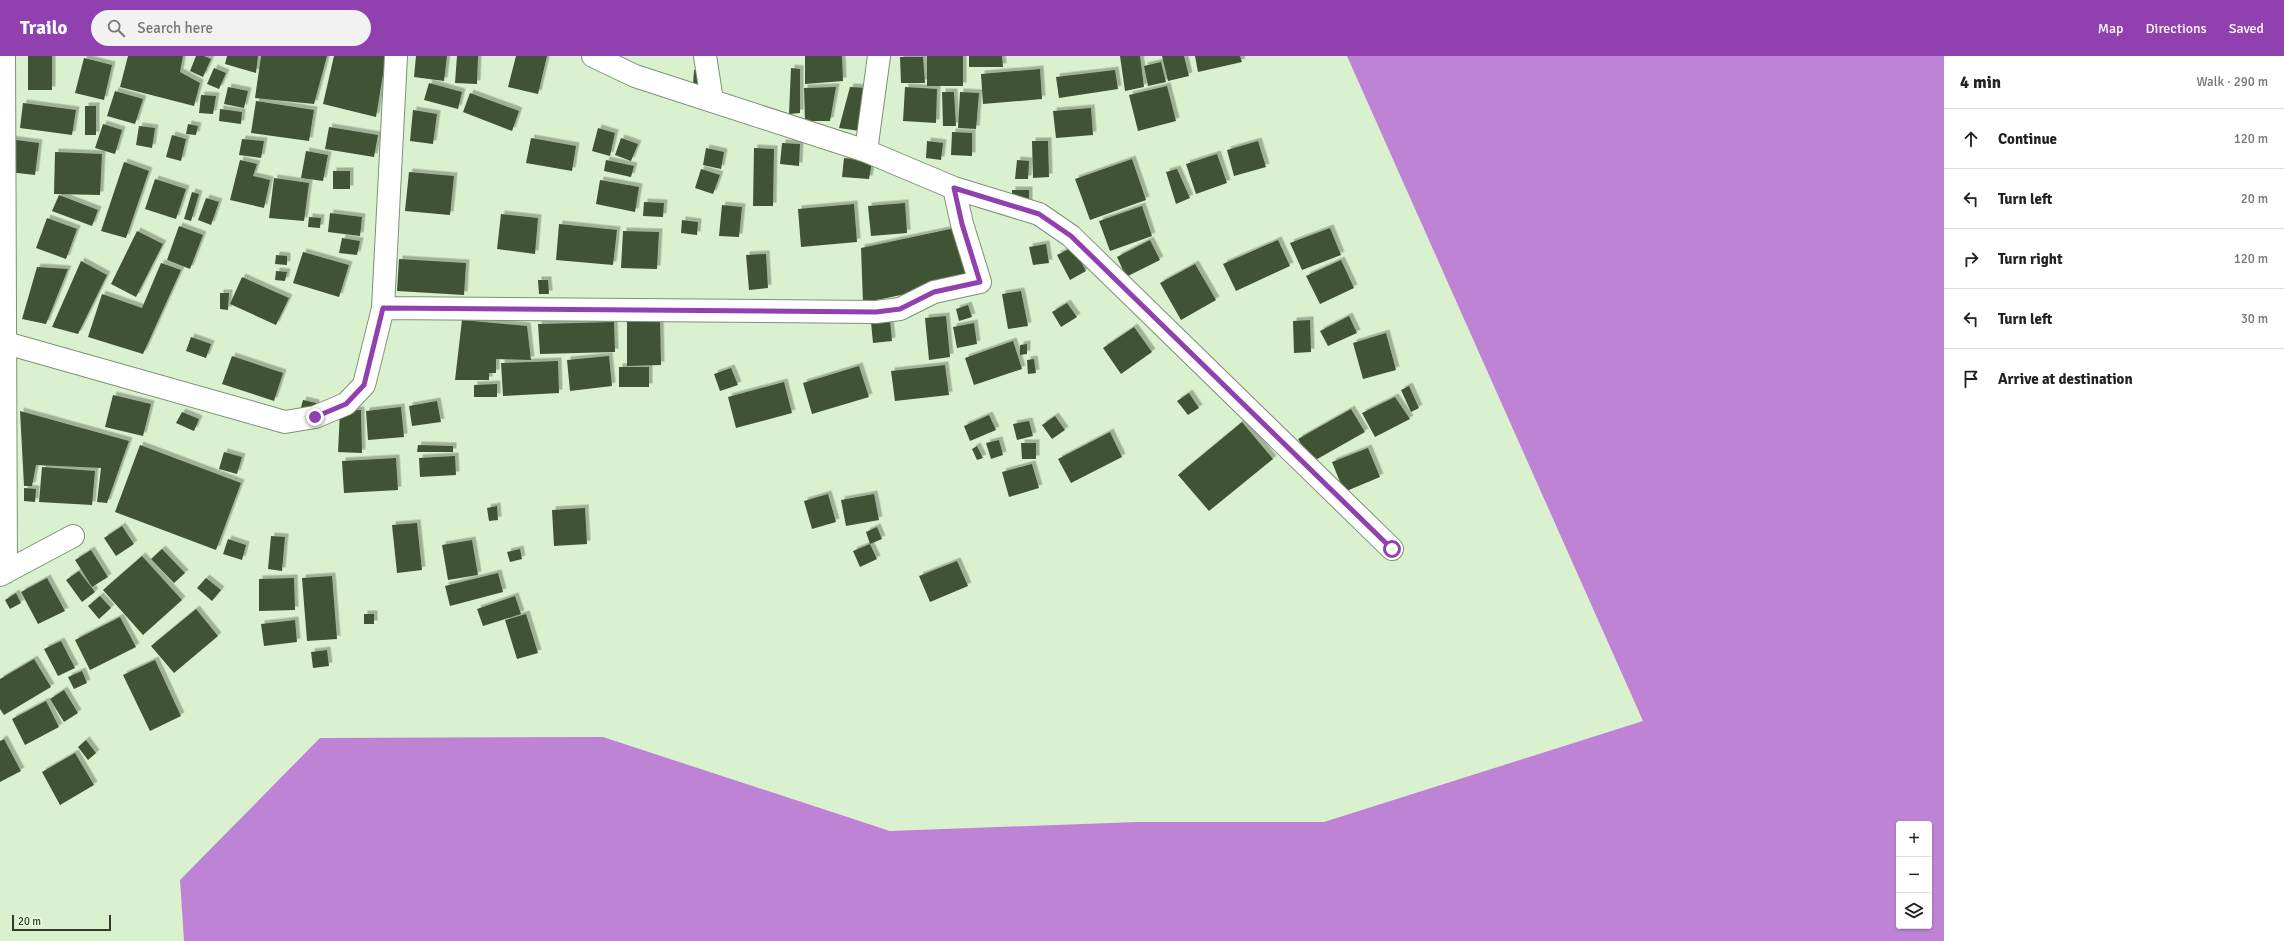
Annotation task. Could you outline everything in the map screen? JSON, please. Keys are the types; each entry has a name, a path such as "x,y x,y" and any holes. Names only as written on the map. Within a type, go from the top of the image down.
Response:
{"street":[{"path":"4,56 6,343 3,573 73,536"},
{"path":"6,343 285,422 315,417 346,404 364,385 383,308 396,56"},
{"path":"593,56 635,76 866,151 954,188 1039,214 1071,236 1392,549"},
{"path":"705,56 712,100"},
{"path":"866,151 879,56"},
{"path":"383,308 876,312 900,309 934,292 980,282 962,224 954,188"}],"shaded area":[{"path":"1347,56 1944,56 1944,941 184,941 180,880 320,738 603,737 890,831 1137,822 1324,822 1643,721"}],"building":[{"path":"28,56 52,56 52,90 28,90"},
{"path":"128,56 183,56 180,72 200,83 194,106 120,87"},
{"path":"196,56 204,56 211,59 203,77 190,71"},
{"path":"227,56 258,56 256,73 225,64"},
{"path":"261,56 327,56 314,104 255,98"},
{"path":"334,56 386,56 376,117 323,104"},
{"path":"416,56 447,56 444,81 414,77"},
{"path":"457,56 478,56 477,84 455,83"},
{"path":"516,56 547,56 538,94 508,87"},
{"path":"805,56 842,56 843,81 805,84"},
{"path":"927,56 963,56 963,86 927,86"},
{"path":"969,56 1002,56 1003,67 969,67"},
{"path":"1120,56 1140,56 1144,87 1125,91"},
{"path":"1162,56 1184,56 1189,76 1168,81"},
{"path":"1195,56 1240,56 1242,62 1198,72"},
{"path":"900,57 923,57 925,83 901,83"},
{"path":"84,58 112,65 104,100 75,93"},
{"path":"1161,62 1166,82 1148,86 1144,66"},
{"path":"214,68 226,73 219,89 207,84"},
{"path":"791,68 800,69 800,113 789,114"},
{"path":"1040,69 1042,99 983,104 981,74"},
{"path":"694,70 702,70 700,86 693,85"},
{"path":"1115,70 1118,89 1059,98 1056,77"},
{"path":"429,83 462,92 458,109 424,100"},
{"path":"1167,86 1176,121 1138,131 1129,95"},
{"path":"228,87 248,91 244,108 224,104"},
{"path":"836,87 830,121 805,121 804,88"},
{"path":"850,87 868,88 860,131 839,128"},
{"path":"905,87 937,89 936,123 903,121"},
{"path":"115,91 143,99 135,124 107,116"},
{"path":"942,92 954,92 956,126 943,126"},
{"path":"960,92 979,93 976,129 958,128"},
{"path":"470,93 519,111 512,131 463,112"},
{"path":"201,95 216,96 213,114 199,113"},
{"path":"256,101 314,110 309,141 251,133"},
{"path":"23,103 76,110 72,135 20,128"},
{"path":"85,106 96,106 96,135 85,135"},
{"path":"1091,108 1093,135 1056,138 1053,111"},
{"path":"220,109 242,112 241,124 219,121"},
{"path":"413,110 437,114 433,144 410,141"},
{"path":"103,124 122,130 115,154 95,148"},
{"path":"188,124 198,126 196,135 186,134"},
{"path":"139,126 155,128 152,148 136,145"},
{"path":"329,127 378,135 374,157 325,149"},
{"path":"598,128 615,133 610,156 592,151"},
{"path":"952,132 972,133 972,156 951,155"},
{"path":"172,135 186,139 181,161 166,157"},
{"path":"1,138 39,143 35,175 0,171"},
{"path":"531,138 576,146 572,171 526,163"},
{"path":"621,138 638,144 631,161 615,155"},
{"path":"242,139 264,141 261,158 239,155"},
{"path":"927,141 943,143 941,160 926,158"},
{"path":"1032,141 1048,141 1049,177 1033,178"},
{"path":"1258,141 1266,167 1234,176 1227,150"},
{"path":"782,143 800,144 799,166 780,164"},
{"path":"706,148 724,152 721,169 703,165"},
{"path":"754,148 774,149 773,206 753,206"},
{"path":"306,151 328,155 323,181 301,178"},
{"path":"55,152 102,154 100,195 54,194"},
{"path":"1217,154 1227,183 1196,194 1186,164"},
{"path":"844,158 872,162 869,179 842,177"},
{"path":"1132,159 1146,200 1090,220 1075,179"},
{"path":"240,160 257,164 253,176 270,180 264,208 230,200"},
{"path":"606,160 634,166 631,177 604,171"},
{"path":"1017,160 1029,161 1028,179 1015,179"},
{"path":"124,162 149,171 126,238 101,231"},
{"path":"701,169 720,175 713,194 695,188"},
{"path":"1177,169 1190,198 1176,204 1166,172"},
{"path":"333,171 350,171 350,189 333,189"},
{"path":"409,172 454,176 450,215 405,211"},
{"path":"274,178 309,183 304,221 269,218"},
{"path":"155,179 186,189 176,219 145,209"},
{"path":"600,180 639,187 635,212 596,204"},
{"path":"1012,190 1029,190 1029,204 1012,204"},
{"path":"192,192 199,194 191,221 184,219"},
{"path":"59,195 98,210 92,226 52,211"},
{"path":"206,198 219,202 211,225 198,220"},
{"path":"644,202 664,203 663,217 643,216"},
{"path":"905,203 907,233 871,236 868,206"},
{"path":"854,204 857,242 801,247 798,209"},
{"path":"722,205 742,207 739,237 719,236"},
{"path":"1142,206 1152,236 1110,251 1099,221"},
{"path":"330,213 362,217 360,236 328,232"},
{"path":"501,214 538,218 535,254 497,249"},
{"path":"309,217 321,218 320,228 308,227"},
{"path":"47,218 77,229 66,259 36,248"},
{"path":"682,220 698,222 697,235 681,233"},
{"path":"559,224 617,230 613,265 556,260"},
{"path":"179,226 203,235 190,269 167,260"},
{"path":"955,228 967,281 863,303 861,248"},
{"path":"1330,228 1341,255 1302,270 1290,243"},
{"path":"137,231 163,244 136,297 111,284"},
{"path":"623,231 659,232 657,269 621,268"},
{"path":"342,238 360,241 357,255 339,253"},
{"path":"1150,240 1160,260 1126,277 1117,257"},
{"path":"1278,240 1290,266 1236,291 1223,264"},
{"path":"1046,244 1049,263 1033,265 1029,247"},
{"path":"1073,247 1086,271 1070,280 1057,255"},
{"path":"303,252 349,265 339,297 293,283"},
{"path":"766,254 768,288 749,290 746,255"},
{"path":"276,255 287,256 287,265 275,264"},
{"path":"399,259 466,263 464,295 397,291"},
{"path":"1341,260 1354,288 1320,304 1306,276"},
{"path":"81,261 107,275 78,334 52,327"},
{"path":"161,263 181,270 143,354 88,337 102,294 142,308"},
{"path":"1195,264 1216,300 1181,320 1160,283"},
{"path":"37,267 68,269 46,324 22,319"},
{"path":"276,271 287,272 285,281 275,280"},
{"path":"242,277 289,298 276,325 230,304"},
{"path":"538,280 548,280 549,294 539,294"},
{"path":"1021,291 1028,326 1008,329 1002,294"},
{"path":"220,293 229,293 228,310 220,309"},
{"path":"1067,303 1077,317 1061,327 1052,312"},
{"path":"968,305 972,317 959,321 956,309"},
{"path":"946,316 950,357 929,360 925,318"},
{"path":"1349,316 1357,333 1328,346 1320,331"},
{"path":"660,317 661,365 627,366 627,318"},
{"path":"462,320 527,326 531,360 496,359 496,373 489,373 489,380 455,380"},
{"path":"890,320 892,341 873,343 871,322"},
{"path":"1310,320 1311,352 1294,353 1293,321"},
{"path":"614,322 615,352 540,354 538,324"},
{"path":"974,323 977,344 957,348 953,327"},
{"path":"1134,327 1152,352 1121,374 1103,348"},
{"path":"1386,333 1396,370 1363,379 1353,343"},
{"path":"191,337 211,344 206,358 186,351"},
{"path":"1013,341 1022,369 974,385 965,358"},
{"path":"1027,344 1027,354 1020,355 1020,345"},
{"path":"232,356 283,373 274,401 222,384"},
{"path":"609,356 612,386 570,391 567,360"},
{"path":"1034,359 1036,373 1028,374 1027,360"},
{"path":"558,361 559,393 503,396 501,363"},
{"path":"945,365 949,395 895,401 891,371"},
{"path":"859,366 869,397 812,414 803,383"},
{"path":"619,367 649,367 649,387 619,387"},
{"path":"731,368 738,385 720,391 714,374"},
{"path":"784,382 792,413 736,428 728,397"},
{"path":"497,384 497,397 474,397 474,385"},
{"path":"1409,386 1419,408 1411,412 1401,390"},
{"path":"1189,393 1199,408 1188,415 1177,401"},
{"path":"113,395 151,404 143,436 105,427"},
{"path":"1395,397 1410,419 1375,437 1362,413"},
{"path":"303,400 316,403 315,414 300,411"},
{"path":"437,401 441,422 412,426 409,406"},
{"path":"401,407 404,437 368,440 366,411"},
{"path":"1351,409 1365,432 1312,462 1298,439"},
{"path":"361,410 362,453 338,452 340,411"},
{"path":"20,411 129,441 107,503 97,502 101,468 36,465 32,486 24,486"},
{"path":"182,412 199,419 194,431 176,423"},
{"path":"989,415 996,430 970,441 964,426"},
{"path":"1055,416 1065,430 1052,439 1042,425"},
{"path":"1029,421 1033,436 1017,440 1013,424"},
{"path":"1242,422 1273,459 1209,511 1178,475"},
{"path":"1110,432 1122,457 1071,483 1058,459"},
{"path":"999,440 1003,455 991,459 986,443"},
{"path":"1021,443 1036,443 1036,459 1022,459"},
{"path":"140,445 241,483 216,550 115,512"},
{"path":"418,445 453,446 453,452 417,452"},
{"path":"977,446 983,458 977,460 972,449"},
{"path":"1368,448 1380,477 1344,492 1332,462"},
{"path":"224,452 242,457 237,474 219,469"},
{"path":"455,456 456,475 420,477 419,458"},
{"path":"396,458 398,490 344,493 342,461"},
{"path":"1032,464 1039,488 1009,497 1002,472"},
{"path":"42,467 95,471 92,505 39,502"},
{"path":"24,488 36,489 35,502 24,501"},
{"path":"828,494 836,522 812,529 804,501"},
{"path":"874,494 879,520 846,526 841,500"},
{"path":"497,506 498,520 489,521 487,508"},
{"path":"585,508 587,544 554,546 552,510"},
{"path":"417,523 422,570 397,573 392,525"},
{"path":"122,526 134,544 116,556 104,538"},
{"path":"877,527 882,539 870,544 866,532"},
{"path":"271,536 285,537 282,571 268,569"},
{"path":"228,539 246,545 242,560 223,554"},
{"path":"472,540 478,575 448,580 442,545"},
{"path":"870,544 877,559 860,567 853,551"},
{"path":"162,549 185,573 174,583 151,559"},
{"path":"520,549 522,559 510,562 507,552"},
{"path":"91,550 108,577 92,587 75,560"},
{"path":"142,556 182,600 143,635 103,590"},
{"path":"957,561 968,586 930,602 919,576"},
{"path":"79,571 95,592 82,602 66,580"},
{"path":"498,573 503,592 450,606 445,586"},
{"path":"332,576 337,639 307,641 302,578"},
{"path":"47,578 65,611 38,624 21,592"},
{"path":"206,578 221,590 212,601 197,588"},
{"path":"294,578 295,610 259,611 259,579"},
{"path":"16,593 21,603 10,609 5,600"},
{"path":"100,596 111,608 99,619 88,606"},
{"path":"515,596 521,614 483,626 477,609"},
{"path":"196,609 218,636 174,673 151,646"},
{"path":"364,614 374,614 374,624 364,624"},
{"path":"526,614 538,653 517,659 505,620"},
{"path":"120,617 136,647 90,670 75,640"},
{"path":"295,620 297,642 264,646 261,624"},
{"path":"61,641 75,668 58,676 44,649"},
{"path":"327,650 329,666 313,668 311,652"},
{"path":"34,659 51,687 4,715 0,709 0,679"},
{"path":"155,660 181,716 150,731 123,675"},
{"path":"82,671 87,683 74,689 68,677"},
{"path":"64,690 78,713 64,722 50,699"},
{"path":"46,701 59,727 25,745 12,719"},
{"path":"4,739 21,771 0,782 0,741"},
{"path":"86,740 96,753 88,760 78,747"},
{"path":"75,753 94,785 60,805 42,772"}],"route":[{"path":"315,417 346,404 364,385 383,308 876,312 900,309 934,292 980,282 962,224 954,188 1039,214 1071,236 1392,549"}]}
